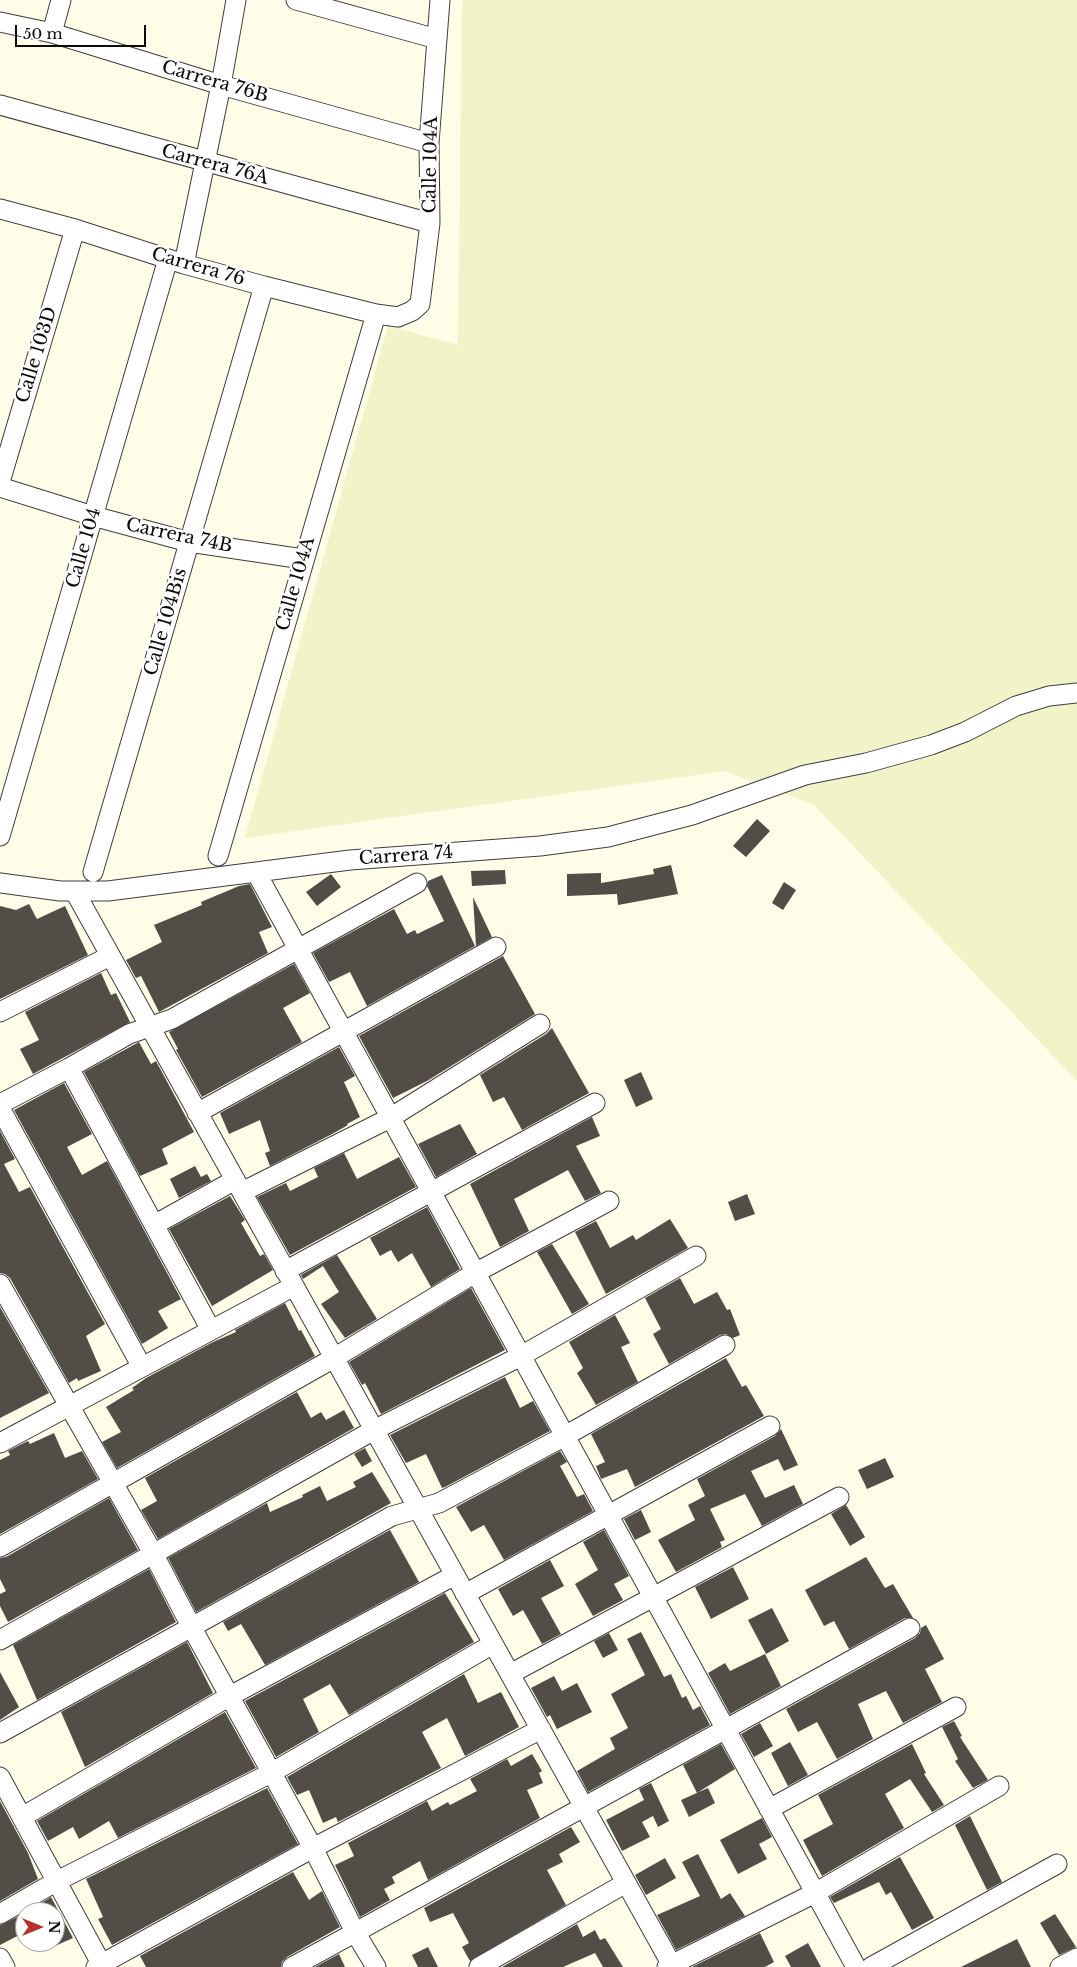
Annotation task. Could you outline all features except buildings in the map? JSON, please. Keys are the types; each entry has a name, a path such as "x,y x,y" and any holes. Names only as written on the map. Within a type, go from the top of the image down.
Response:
{"street":[{"path":"52,34 61,0"},
{"name":"Calle 104","path":"0,836 93,516 176,262 205,162 222,85 236,0"},
{"path":"296,0 437,39"},
{"name":"Calle 104A","path":"398,317 412,311 420,304 430,223 429,143 440,0"},
{"name":"Carrera 76B","path":"0,22 52,34 222,85 429,143"},
{"name":"Carrera 76A","path":"0,105 430,223"},
{"name":"Carrera 76","path":"0,209 75,229 176,262 264,286 376,314 398,317"},
{"name":"Calle 103D","path":"0,482 75,229"},
{"name":"Calle 104Bis","path":"94,872 264,286"},
{"name":"Calle 104A","path":"218,856 303,559 376,314"},
{"name":"Carrera 74B","path":"0,487 93,516 189,542 303,559"},
{"name":"Carrera 74","path":"0,883 43,890 75,892 108,891 350,860 540,846 608,838 692,815 805,775 866,763 932,745 965,732 1016,706 1049,696 1077,694"},
{"path":"256,872 856,1967"},
{"path":"142,1367 0,1106 130,1034 172,1019 416,883"},
{"path":"75,892 671,1966 815,1893 999,1786"},
{"path":"197,1113 496,948"},
{"path":"0,1012 110,956"},
{"path":"154,1225 390,1118 540,1024"},
{"path":"69,1068 211,1330"},
{"path":"0,1443 211,1330 289,1278 431,1192 595,1103"},
{"path":"0,1547 334,1358 476,1273 609,1201"},
{"path":"0,1640 374,1430 521,1356 696,1256"},
{"path":"0,1284 154,1555 313,1848 355,1932 376,1967"},
{"path":"0,1733 392,1516 440,1503 565,1436 725,1344"},
{"path":"465,1594 770,1426"},
{"path":"510,1674 840,1497"},
{"path":"12,1811 455,1575"},
{"path":"292,1967 910,1628"},
{"path":"0,1914 57,1881 271,1773 494,1644"},
{"path":"769,1809 956,1707"},
{"path":"0,1777 12,1811 57,1881 100,1966 313,1848 541,1729"},
{"path":"871,1967 1057,1864"},
{"path":"478,1967 626,1883"},
{"path":"0,1958 5,1967"},
{"path":"1060,1967 1077,1958"}],"green space":[{"path":"462,0 1077,0 1077,1081 814,805 725,771 245,838 388,326 458,345"}]}
